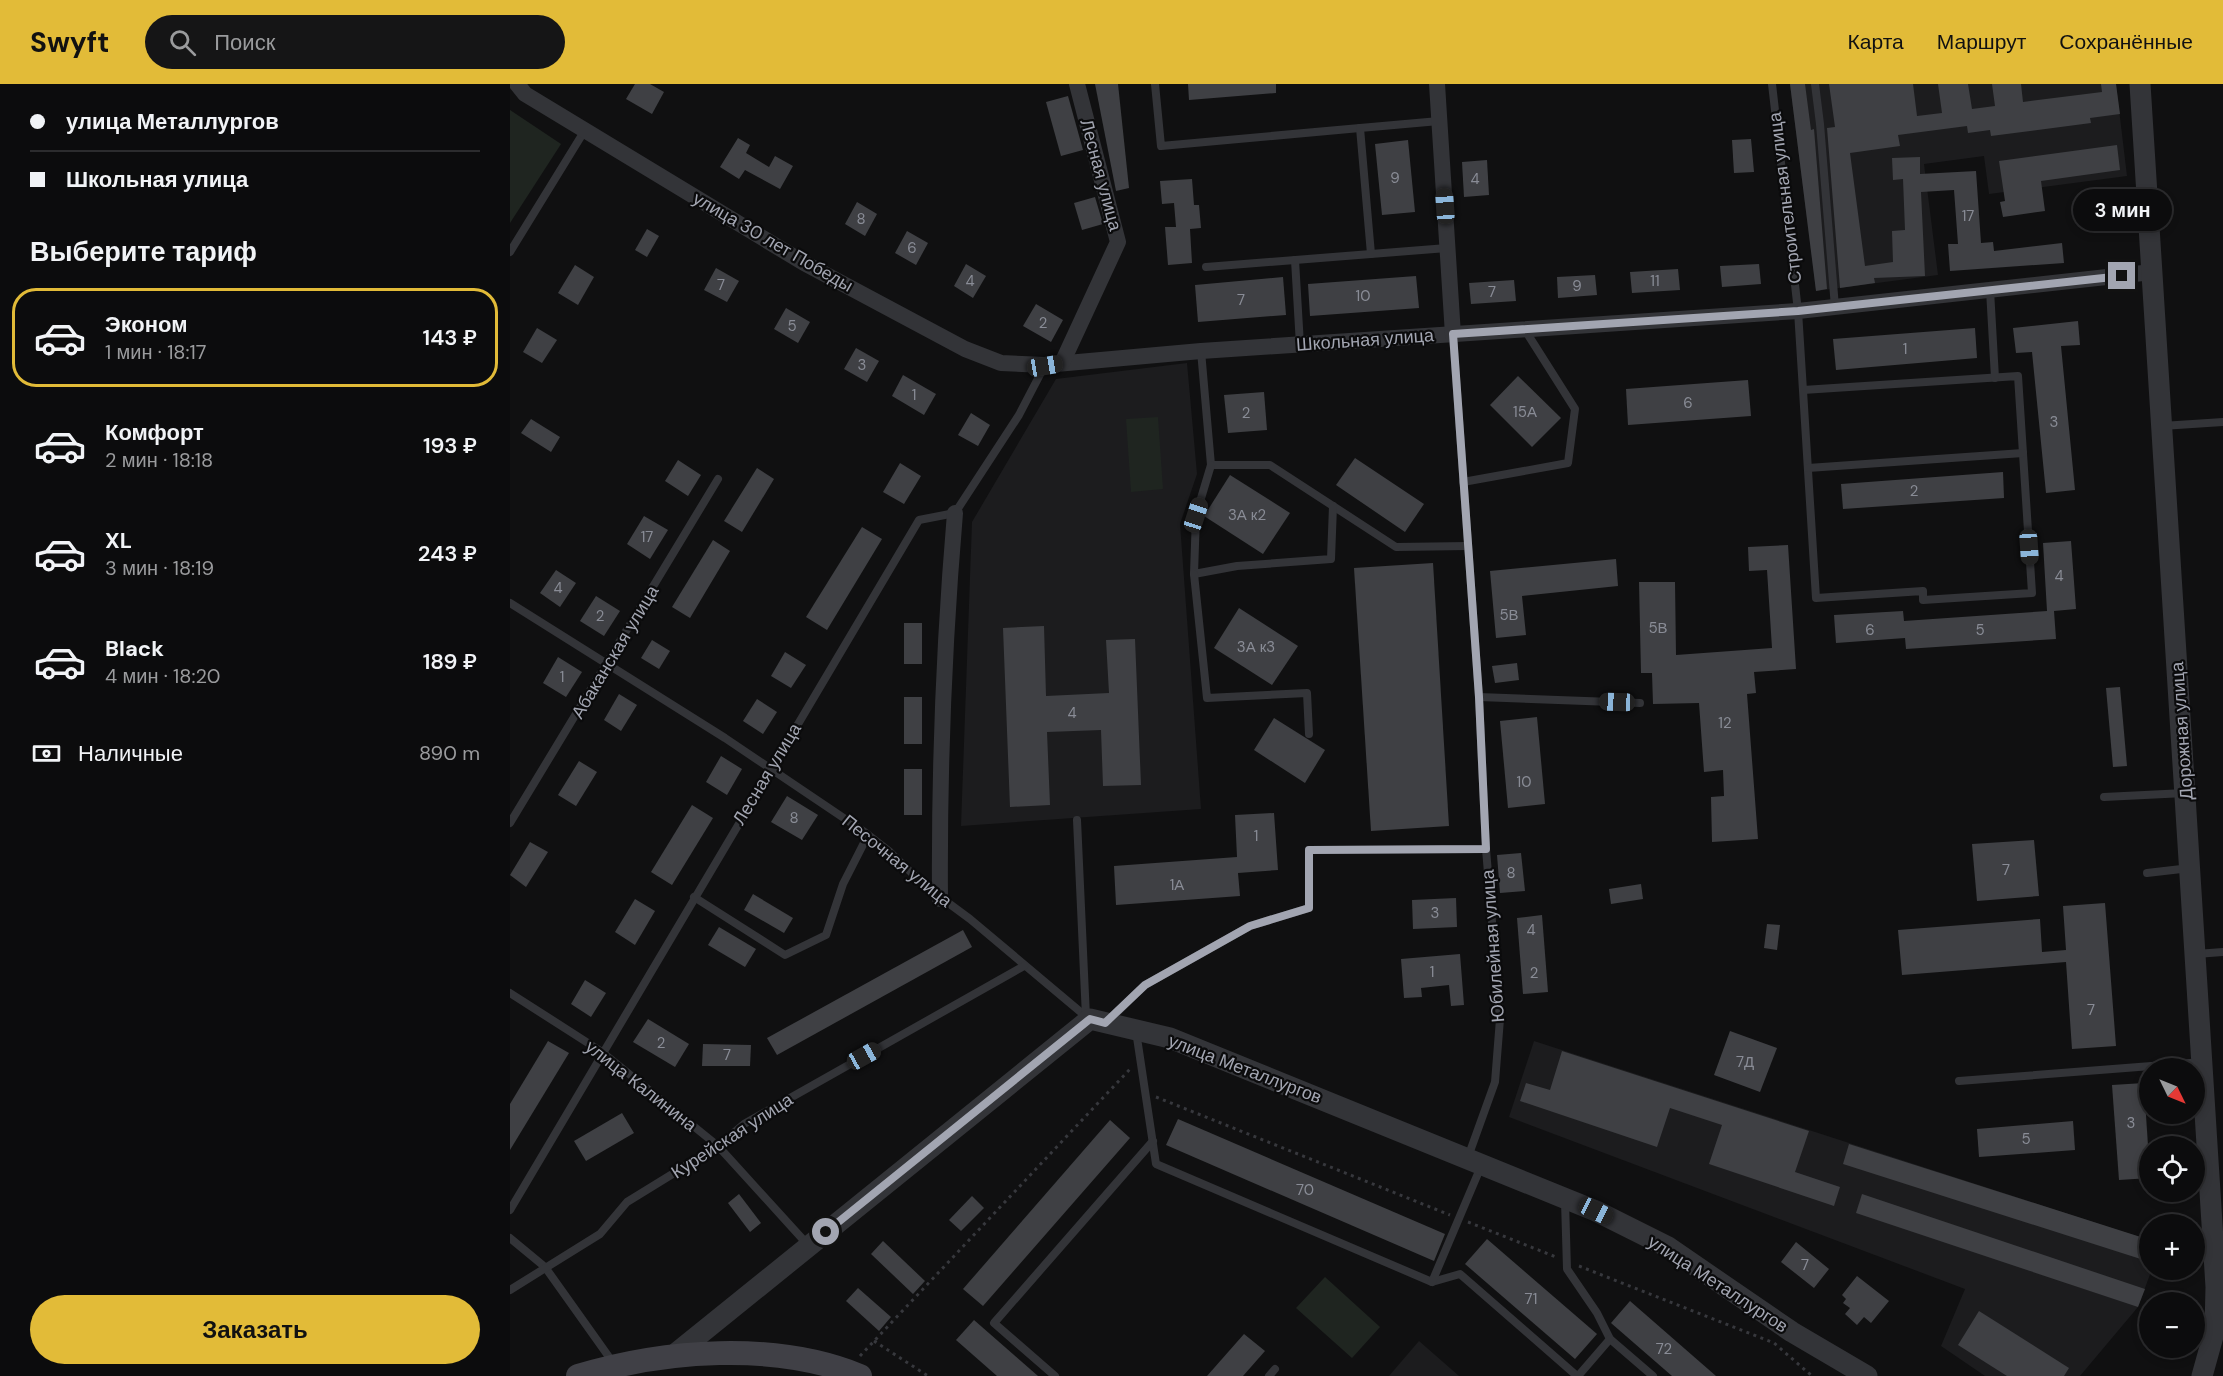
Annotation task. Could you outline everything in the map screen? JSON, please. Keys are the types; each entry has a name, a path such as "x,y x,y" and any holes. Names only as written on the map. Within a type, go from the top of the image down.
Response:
{"main road":[{"path":"578,1376 615,1365 674,1355 742,1354 801,1359 849,1374"}],"street":[{"name":"улица 30 лет Победы","path":"517,84 525,94 804,263 965,349 1001,363 1045,366"},
{"name":"Лесная улица","path":"1062,363 1119,242 1077,84"},
{"name":"Юбилейная улица","path":"1437,84 1453,334"},
{"name":"Дорожная улица","path":"2140,84 2203,1058"},
{"name":"Школьная улица","path":"1045,366 1202,351 1798,311 2152,272"},
{"path":"940,899 940,762 946,620 955,513"},
{"path":"674,1355 1094,1020"},
{"name":"улица Металлургов","path":"1094,1020 1170,1038 1565,1198 1668,1247 1792,1332 1867,1376"},
{"name":"Дорожная улица","path":"2202,1376 2215,1329 2216,1287 2215,1134 2205,1074"}],"lane":[{"path":"1155,84 1161,146 1439,121"},
{"name":"Строительная улица","path":"1772,84 1798,311 1816,598 1923,591 1923,600 2032,593 2023,453"},
{"path":"1815,84 1835,307"},
{"path":"1360,128 1371,254"},
{"path":"510,252 585,130"},
{"path":"1206,267 1448,248"},
{"path":"1295,260 1300,345"},
{"path":"1990,290 1995,378"},
{"path":"1463,482 1568,463 1575,409 1525,330"},
{"name":"Юбилейная улица","path":"1432,1282 1459,1218 1475,1160 1495,1082 1500,1019 1486,849 1479,697 1453,334"},
{"path":"1202,351 1211,465 1196,515 1194,574 1208,698 1308,693 1309,734"},
{"path":"955,513 1019,415 1045,366"},
{"path":"1803,390 2018,376 2023,453 1808,468"},
{"path":"2162,426 2223,422"},
{"path":"1211,465 1270,465 1396,547 1467,546"},
{"name":"Абаканская улица","path":"510,824 718,479"},
{"path":"1194,574 1237,566 1331,559 1333,506"},
{"name":"Лесная улица","path":"510,1210 919,520 955,513"},
{"name":"Песочная улица","path":"510,603 771,769 868,835 890,852 940,899 970,919 1024,966 1094,1020"},
{"path":"1479,697 1640,703"},
{"path":"2104,797 2186,793"},
{"path":"1077,820 1094,1020 1145,985 1250,926 1309,908 1309,850 1486,849"},
{"path":"694,897 785,955 826,935 843,884 868,835"},
{"path":"2147,873 2191,868"},
{"path":"2196,954 2223,952"},
{"name":"Курейская улица","path":"510,1290 600,1234 627,1202 718,1146 744,1124 1024,966"},
{"name":"улица Калинина","path":"510,993 602,1052 718,1146 809,1247"},
{"path":"1136,1030 1156,1164 1432,1282 1460,1274 1578,1376 1610,1339"},
{"path":"1959,1081 2139,1067"},
{"path":"1054,1376 994,1323 1153,1141"},
{"path":"1565,1198 1567,1269 1597,1313 1610,1339 1653,1376"},
{"path":"510,1238 545,1267 615,1365"}],"path":[{"path":"849,1374 874,1341 1141,1058"},
{"path":"1146,1093 1773,1343 1812,1376"},
{"path":"874,1341 928,1376"}],"shaded area":[{"path":"1790,84 2116,84 2127,176 1989,194 1984,156 1924,164 1938,275 1816,291"},
{"path":"510,110 561,144 510,223"},
{"path":"1187,363 1197,474 1180,524 1201,809 961,826 972,522 1056,379"},
{"path":"1158,417 1163,489 1131,492 1126,419"},
{"path":"1534,1041 2139,1237 2139,1280 2148,1280 2144,1292 2139,1292 2138,1307 2080,1376 1985,1376 1941,1346 1965,1289 1509,1117"},
{"path":"1325,1277 1380,1327 1352,1358 1296,1308"},
{"path":"1419,1341 1459,1376 1389,1376"}],"building":[{"path":"635,84 650,84 664,92 652,114 626,99"},
{"path":"1095,84 1118,84 1129,188 1116,191"},
{"path":"1188,84 1276,84 1276,93 1189,100"},
{"path":"1790,84 1805,84 1811,130 1814,129 1827,289 1816,291"},
{"path":"1829,84 1913,84 1917,116 1942,113 1938,84 1968,84 1972,109 1995,106 1992,84 2021,84 2023,102 2102,92 2101,84 2116,84 2120,114 2090,118 2091,123 1991,136 1990,130 1968,133 1967,126 1898,135 1900,146 1850,153 1865,266 1893,262 1892,231 1905,230 1903,179 1893,180 1892,158 1920,157 1920,174 1976,171 1981,243 1993,242 1994,251 2062,243 2064,263 1950,271 1948,244 1958,244 1954,190 1921,192 1925,276 1874,278 1875,283 1840,288 1827,128 1835,127"},
{"path":"1068,96 1083,150 1061,156 1046,102"},
{"path":"738,138 750,145 746,153 769,167 775,156 793,166 780,189 745,170 739,179 720,167"},
{"path":"1751,139 1754,172 1734,173 1732,140"},
{"path":"1408,140 1415,212 1382,215 1375,144"},
{"path":"2117,145 2120,170 2041,181 2045,211 2003,217 2000,202 2005,201 1999,161"},
{"path":"1487,160 1489,195 1464,197 1462,162"},
{"path":"1192,179 1194,205 1199,205 1201,228 1190,229 1192,263 1168,265 1165,227 1176,227 1174,203 1162,204 1160,181"},
{"path":"1095,197 1103,224 1082,230 1074,203"},
{"path":"857,202 877,214 865,236 845,224"},
{"path":"647,229 659,236 647,257 635,250"},
{"path":"907,231 928,243 916,265 895,253"},
{"path":"966,264 986,276 973,298 954,286"},
{"path":"1759,264 1761,284 1722,287 1720,266"},
{"path":"575,265 594,277 578,305 558,293"},
{"path":"716,268 739,281 727,302 704,290"},
{"path":"1678,269 1680,290 1632,293 1630,272"},
{"path":"1595,275 1597,295 1558,298 1557,277"},
{"path":"1416,276 1419,308 1310,316 1308,284"},
{"path":"1283,277 1286,315 1198,322 1195,285"},
{"path":"1514,280 1516,301 1471,304 1469,283"},
{"path":"1036,304 1063,320 1051,342 1023,326"},
{"path":"786,308 810,322 798,343 774,329"},
{"path":"2078,321 2080,345 2061,346 2075,490 2046,493 2032,352 2016,353 2013,328"},
{"path":"537,328 557,340 542,363 523,352"},
{"path":"1975,328 1977,358 1836,370 1833,339"},
{"path":"856,348 879,361 867,382 844,369"},
{"path":"903,375 936,394 924,415 892,396"},
{"path":"1518,376 1561,418 1532,447 1490,405"},
{"path":"1748,380 1751,416 1628,425 1626,389"},
{"path":"1264,392 1267,430 1228,433 1224,395"},
{"path":"971,413 990,425 978,446 958,435"},
{"path":"531,419 560,437 551,452 521,433"},
{"path":"1355,458 1424,504 1405,532 1336,485"},
{"path":"678,460 701,475 688,496 665,481"},
{"path":"900,463 921,476 904,504 883,492"},
{"path":"757,468 774,479 742,532 724,521"},
{"path":"2003,472 2004,498 1843,509 1841,484"},
{"path":"1230,475 1290,513 1263,554 1204,516"},
{"path":"644,516 668,530 650,559 627,544"},
{"path":"862,527 882,539 827,630 806,617"},
{"path":"713,540 730,551 690,618 672,607"},
{"path":"2071,541 2076,609 2054,611 2056,639 1906,649 1905,638 1836,643 1834,615 1903,611 1904,621 2047,611 2043,543"},
{"path":"1788,545 1796,669 1754,672 1756,693 1747,694 1758,839 1712,842 1711,797 1724,796 1723,770 1704,772 1699,703 1653,704 1652,673 1641,673 1639,582 1675,582 1676,655 1772,648 1767,570 1749,571 1748,547"},
{"path":"1616,559 1618,586 1522,596 1526,635 1496,638 1490,571"},
{"path":"1433,563 1449,826 1371,831 1354,568"},
{"path":"556,570 576,583 560,607 540,593"},
{"path":"596,596 620,611 604,636 580,621"},
{"path":"1239,608 1298,646 1272,685 1214,648"},
{"path":"904,623 922,623 922,664 904,664"},
{"path":"1044,626 1046,696 1109,693 1106,640 1135,639 1141,785 1103,786 1101,730 1047,732 1050,805 1010,807 1003,628"},
{"path":"652,640 670,651 659,669 641,658"},
{"path":"785,652 806,665 791,688 771,676"},
{"path":"558,657 582,672 566,697 543,683"},
{"path":"1517,663 1519,680 1495,683 1492,666"},
{"path":"2120,687 2127,766 2113,767 2106,688"},
{"path":"619,694 637,705 621,731 604,720"},
{"path":"904,697 922,697 922,744 904,744"},
{"path":"757,699 777,712 763,734 743,721"},
{"path":"1537,717 1545,804 1508,808 1500,721"},
{"path":"1274,718 1325,750 1305,783 1254,750"},
{"path":"721,756 742,769 727,795 706,782"},
{"path":"579,761 597,772 576,806 558,795"},
{"path":"904,769 922,769 922,815 904,815"},
{"path":"787,796 818,815 802,840 771,822"},
{"path":"692,805 713,818 672,885 651,872"},
{"path":"1274,813 1278,870 1238,873 1240,896 1116,905 1114,866 1237,857 1235,815"},
{"path":"2034,840 2039,896 1977,901 1972,844"},
{"path":"530,842 548,852 526,887 510,875"},
{"path":"1521,853 1525,891 1500,893 1497,855"},
{"path":"1641,884 1643,899 1611,904 1609,889"},
{"path":"753,894 793,918 784,933 744,910"},
{"path":"1456,898 1457,927 1413,929 1412,900"},
{"path":"635,899 655,911 635,945 615,932"},
{"path":"2105,903 2116,1046 2072,1049 2066,962 1902,975 1898,930 2040,919 2042,952 2066,950 2063,906"},
{"path":"1542,915 1548,992 1523,994 1517,918"},
{"path":"1767,924 1780,925 1777,950 1764,948"},
{"path":"719,927 756,949 745,967 708,945"},
{"path":"963,930 972,947 777,1055 767,1038"},
{"path":"1460,954 1464,1005 1451,1006 1449,985 1421,988 1422,997 1404,998 1401,959"},
{"path":"585,980 606,993 591,1017 571,1004"},
{"path":"648,1019 689,1044 675,1067 633,1042"},
{"path":"1730,1031 1777,1048 1760,1092 1714,1075"},
{"path":"548,1041 569,1053 510,1150 510,1104"},
{"path":"703,1044 751,1045 750,1066 702,1066"},
{"path":"1562,1051 1809,1131 1795,1172 1840,1187 1834,1206 1709,1164 1722,1125 1670,1108 1657,1147 1520,1101 1526,1083 1550,1090"},
{"path":"2139,1083 2139,1124 2147,1124 2147,1136 2139,1136 2139,1179 2119,1180 2112,1085"},
{"path":"622,1113 634,1133 586,1161 574,1141"},
{"path":"1178,1119 1445,1234 1434,1261 1166,1145"},
{"path":"1110,1120 1130,1138 983,1306 963,1289"},
{"path":"2073,1121 2075,1150 1979,1157 1977,1129"},
{"path":"1849,1144 2139,1236 2139,1258 1843,1164"},
{"path":"739,1194 761,1223 750,1232 728,1203"},
{"path":"1862,1194 2145,1289 2144,1292 2139,1292 2138,1307 1856,1213"},
{"path":"972,1196 984,1208 961,1231 949,1220"},
{"path":"1487,1239 1597,1334 1575,1359 1465,1264"},
{"path":"883,1241 925,1281 913,1294 871,1254"},
{"path":"1796,1242 1829,1269 1814,1288 1781,1262"},
{"path":"1857,1276 1889,1301 1871,1323 1864,1317 1857,1325 1845,1314 1850,1308 1843,1303 1846,1299 1842,1295"},
{"path":"858,1288 891,1317 879,1331 846,1301"},
{"path":"1630,1301 1716,1376 1672,1376 1611,1323"},
{"path":"1979,1311 2069,1368 2064,1376 2007,1376 1958,1345"},
{"path":"974,1320 1038,1376 997,1376 956,1340"},
{"path":"1244,1334 1265,1351 1243,1376 1207,1376"}],"route":[{"path":"826,1232 1090,1019 1105,1023 1145,985 1250,926 1309,908 1309,850 1486,849 1479,697 1453,334 1798,311 2122,276"}]}
